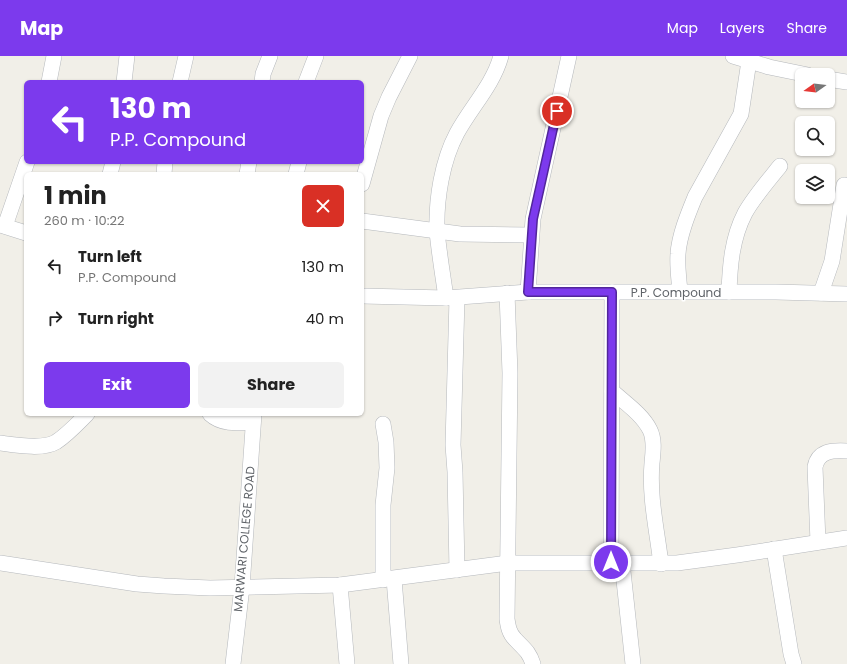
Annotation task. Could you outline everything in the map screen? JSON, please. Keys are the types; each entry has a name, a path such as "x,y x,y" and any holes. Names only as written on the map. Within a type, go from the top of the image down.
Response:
{"street":[{"path":"50,80 54,56"},
{"path":"124,80 127,56"},
{"path":"180,80 186,56"},
{"path":"262,80 270,56"},
{"path":"307,80 316,56"},
{"path":"364,177 381,116 410,56"},
{"path":"457,570 453,445 451,298 438,232 437,216 440,187 446,160 456,135 492,79 501,56"},
{"path":"528,292 533,219 569,56"},
{"path":"733,56 769,67 795,72"},
{"path":"680,292 678,254 679,243 695,197 741,114 749,61"},
{"path":"835,80 847,82"},
{"path":"24,232 3,226 26,164"},
{"path":"729,292 731,257 739,226 745,213 780,166"},
{"path":"820,293 832,261 844,185"},
{"path":"364,221 438,232 483,235 531,235"},
{"name":"P.P. Compound","path":"364,296 451,298 528,292 729,292 847,294"},
{"path":"612,292 612,391 616,562 633,664"},
{"path":"507,293 510,374 508,563 506,606 509,629 514,638 526,650 533,664"},
{"path":"612,391 640,416 651,432 653,446 651,492 661,564"},
{"path":"0,443 24,446 42,446 55,443 66,435 85,416"},
{"path":"212,416 225,422 236,423 254,418"},
{"name":"MARWARI COLLEGE ROAD","path":"233,664 242,587 254,418"},
{"path":"383,424 386,442 387,468 383,505 388,580 400,664"},
{"path":"818,542 816,460 821,455 831,452 839,450 847,451"},
{"path":"0,563 137,584 210,588 340,585 388,580 508,563 616,562 661,564 698,561 847,538"},
{"path":"774,549 791,654 794,664"},
{"path":"340,585 347,664"}],"route":[{"path":"557,111 533,219 528,292 612,292 613,351 611,562"}]}
